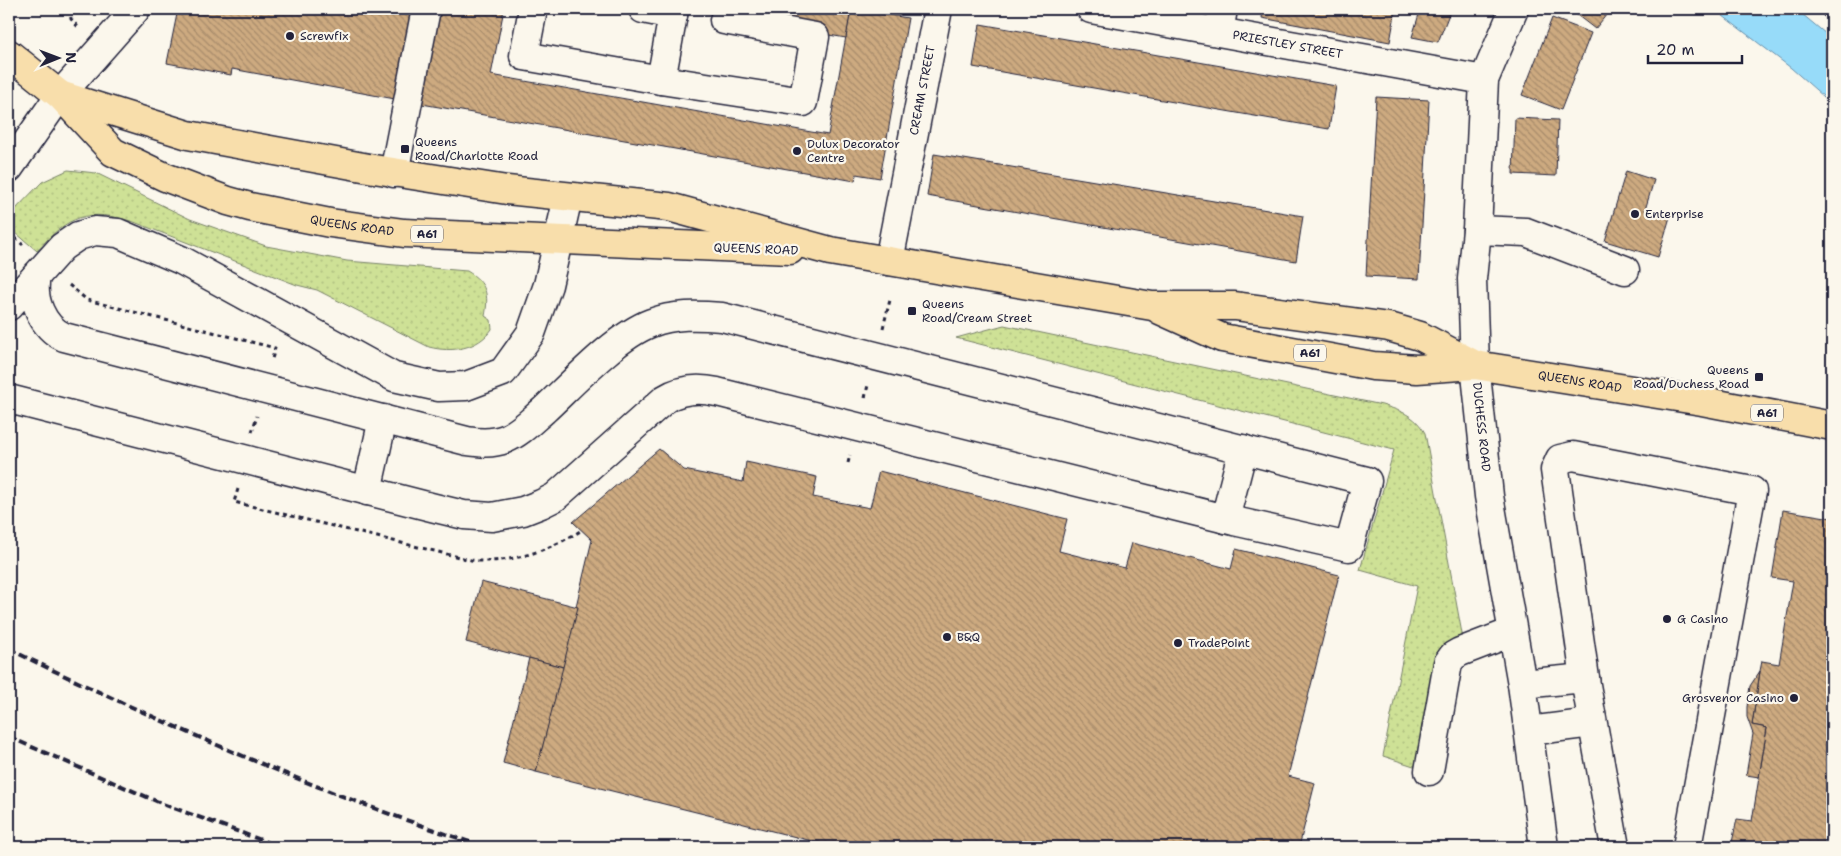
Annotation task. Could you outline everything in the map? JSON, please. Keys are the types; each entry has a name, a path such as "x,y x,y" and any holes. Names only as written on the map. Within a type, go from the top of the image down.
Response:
{"highway":[{"name":"QUEENS ROAD","path":"9,54 60,95 113,152 157,174 228,201 330,223 404,233 753,250 830,251"},
{"name":"QUEENS ROAD","path":"60,95 188,135 394,173 568,197 668,207 830,251 1152,306 1235,306 1389,326 1420,336 1474,365"},
{"name":"QUEENS ROAD","path":"1152,306 1222,338 1373,366 1417,369 1474,365 1685,398 1832,426"}],"street":[{"path":"9,168 60,95 136,9"},
{"path":"394,173 426,9"},
{"path":"533,9 524,56 803,102 815,37 724,20"},
{"path":"643,9 674,12 661,80"},
{"name":"CREAM STREET","path":"890,261 938,9"},
{"name":"PRIESTLEY STREET","path":"1091,9 1221,20 1484,80"},
{"name":"DUCHESS ROAD","path":"1514,9 1484,80 1477,230 1472,279 1474,365 1489,496 1522,684 1544,847"},
{"path":"9,306 62,247 78,236 95,231 118,233 181,260 394,378 439,387 466,386 503,372 531,333 548,285 568,197"},
{"path":"1477,230 1526,232 1625,270"},
{"path":"9,400 464,515 492,517 523,511 555,496 665,399 681,392 698,390 717,392 1225,519 1348,547 1367,481 732,319 697,315 660,320 634,332 614,346 525,427 503,440 489,442 467,441 64,337 51,329 38,308 35,288 36,276"},
{"path":"367,491 383,419"},
{"path":"1225,519 1243,449"},
{"path":"1615,847 1592,723 1555,470 1560,459 1573,456 1752,491 1687,847"},
{"path":"1429,771 1448,663 1453,656 1460,652 1512,632"},
{"path":"1522,684 1585,678"},
{"path":"1529,731 1592,723"}],"path":[{"path":"1817,9 1832,22"},
{"path":"9,232 28,249"}],"green space":[{"path":"68,170 96,173 190,219 266,246 347,261 467,271 483,285 487,302 485,316 491,320 492,329 479,341 464,348 447,350 429,347 317,290 297,285 134,222 118,218 91,216 69,222 59,229 37,251 9,227 9,216 42,182"},
{"path":"1004,325 1382,405 1401,412 1417,422 1425,433 1465,650 1429,771 1383,756 1417,586 1360,570 1394,450 956,338"}],"water":[{"path":"1714,9 1796,9 1832,39 1832,104 1791,68"}],"building":[{"name":"Screwfix","path":"178,9 412,9 395,99 232,69 231,75 167,63"},
{"path":"439,9 504,9 491,75 828,135 851,9 908,18 880,178 856,174 855,181 422,104"},
{"path":"711,9 851,9 846,38 710,14"},
{"path":"1263,9 1396,9 1390,42 1262,18"},
{"path":"1416,9 1451,9 1438,42 1412,37 1420,11"},
{"path":"1569,9 1611,9 1595,29"},
{"path":"1552,18 1591,33 1561,110 1522,95"},
{"path":"980,24 1336,86 1329,129 973,67"},
{"path":"1376,97 1429,100 1419,279 1366,276"},
{"path":"1515,118 1558,120 1556,176 1513,174"},
{"path":"934,154 1303,216 1296,261 927,196"},
{"name":"Enterprise","path":"1626,171 1654,180 1645,210 1670,217 1658,257 1605,241"},
{"name":"B&Q","path":"659,449 684,470 743,482 746,462 817,477 813,497 870,508 879,471 1067,519 1059,551 1125,568 1132,543 1231,569 1236,549 1339,575 1288,776 1315,783 1299,847 836,847 536,772 592,540 573,522"},
{"name":"Grosvenor Casino","path":"1783,510 1832,518 1832,847 1731,847 1737,819 1752,821 1767,728 1752,725 1760,671 1762,661 1779,664 1793,581 1772,578"},
{"path":"481,582 578,607 563,667 466,642"},
{"path":"529,658 563,667 536,772 503,763"},
{"path":"1760,671 1752,725 1767,728 1759,777 1746,775 1753,734 1747,717 1747,707 1750,686"}],"railway":[{"path":"9,649 184,731 303,781 485,847"},
{"path":"9,737 163,804 280,847"}],"place":[{"name":"Screwfix","path":"290,36"},
{"name":"Queens Road/Charlotte Road","path":"405,149"},
{"name":"Dulux Decorator Centre","path":"797,151"},
{"name":"Enterprise","path":"1635,214"},
{"name":"Queens Road/Cream Street","path":"912,311"},
{"name":"Queens Road/Duchess Road","path":"1759,377"},
{"name":"G Casino","path":"1667,619"},
{"name":"B&Q","path":"947,637"},
{"name":"TradePoint","path":"1178,643"},
{"name":"Grosvenor Casino","path":"1794,698"}]}
